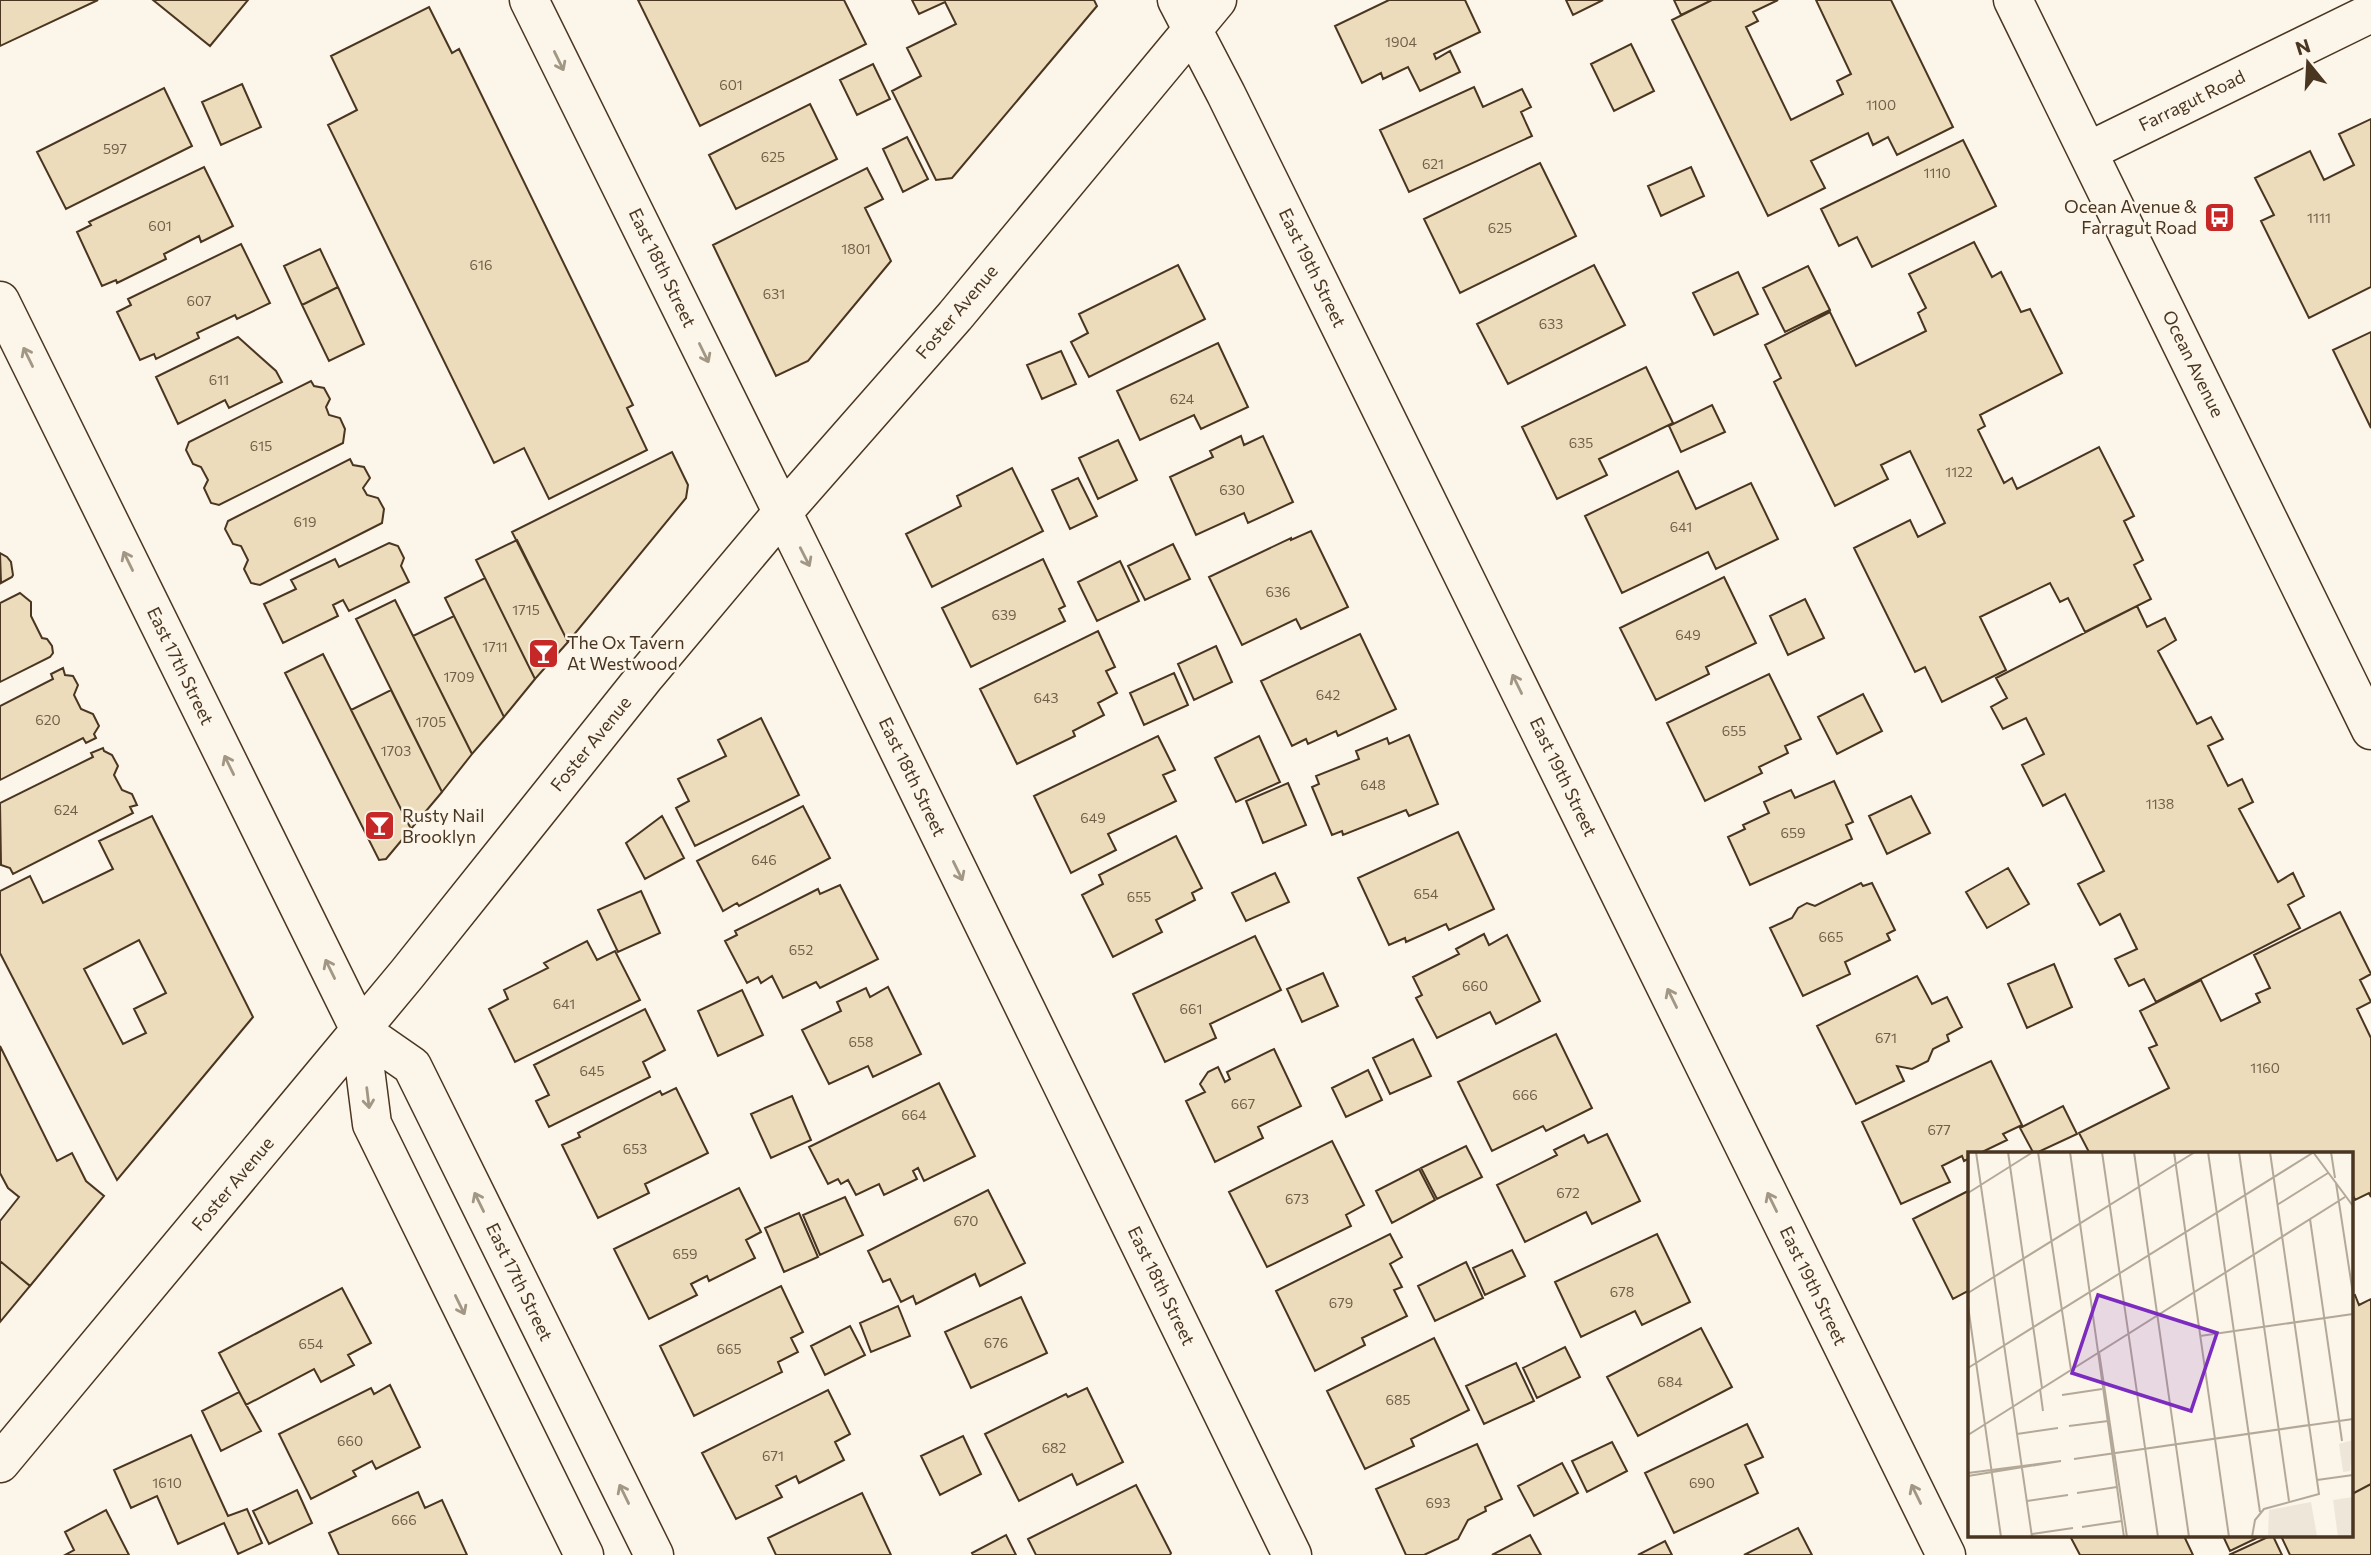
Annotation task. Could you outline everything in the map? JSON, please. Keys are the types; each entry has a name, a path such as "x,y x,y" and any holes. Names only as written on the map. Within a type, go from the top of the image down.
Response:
{"street":[{"name":"East 18th Street","path":"529,0 1292,1555"},
{"name":"Foster Avenue","path":"0,1463 360,1030 646,675 782,513 954,316 1185,15 1217,0"},
{"name":"Ocean Avenue","path":"2013,0 2371,730"},
{"name":"Farragut Road","path":"2089,152 2371,13"},
{"name":"East 19th Street","path":"1185,15 1226,93 1946,1555"},
{"name":"East 17th Street","path":"0,301 360,1030 372,1124 584,1555"},
{"name":"East 17th Street","path":"360,1030 412,1066 654,1555"}],"building":[{"path":"0,0 98,0 0,46"},
{"path":"153,0 248,0 210,46"},
{"path":"638,0 844,0 866,44 700,126"},
{"path":"912,0 1094,0 1097,6 952,178 936,180 892,91 921,76 907,48 956,24 945,2 919,14"},
{"path":"1389,0 1465,0 1480,32 1434,54 1436,59 1450,51 1460,72 1420,91 1408,67 1383,79 1381,73 1362,83 1335,26"},
{"path":"1566,0 1603,0 1573,15"},
{"path":"1674,0 1712,0 1681,15"},
{"path":"1712,0 1778,0 1753,12 1758,21 1746,27 1791,120 1843,94 1837,81 1851,74 1816,0 1891,0 1953,127 1897,155 1888,137 1873,145 1868,133 1811,161 1825,188 1768,216 1672,20"},
{"path":"429,7 452,53 459,49 633,405 627,408 647,450 549,499 524,448 494,463 328,125 357,110 331,56"},
{"path":"1631,44 1654,91 1614,111 1591,64"},
{"path":"873,64 890,99 857,115 840,80"},
{"path":"242,84 261,127 221,145 202,102"},
{"path":"1474,87 1483,107 1522,89 1531,107 1521,112 1532,136 1409,192 1380,130"},
{"path":"164,88 192,146 66,209 37,152"},
{"path":"810,104 837,159 736,209 709,155"},
{"path":"2371,119 2371,287 2309,318 2261,221 2274,215 2255,178 2310,151 2324,180 2354,165 2339,134"},
{"path":"907,137 928,179 903,192 883,149"},
{"path":"1963,140 1996,206 1872,267 1857,237 1839,246 1821,209"},
{"path":"1540,163 1576,236 1460,293 1424,219"},
{"path":"204,167 233,226 201,242 199,236 164,254 166,259 117,283 116,280 102,286 77,232 91,225 89,222"},
{"path":"1691,167 1704,196 1661,216 1648,186"},
{"path":"867,168 883,199 865,208 891,261 808,361 776,376 713,245"},
{"path":"1974,242 1992,277 2001,272 2021,312 2030,309 2062,373 1980,415 1985,426 1978,430 2004,483 2012,478 2017,489 2099,447 2134,516 2124,521 2143,560 2134,565 2151,599 2085,632 2068,598 2060,602 2050,583 1980,617 2006,670 1942,702 1925,667 1915,672 1854,548 1910,520 1918,537 1945,523 1910,451 1881,465 1888,479 1835,506 1774,382 1781,378 1765,345 1830,312 1856,366 1926,331 1918,313 1926,308 1909,274"},
{"path":"241,244 270,303 237,319 235,315 197,333 199,338 156,359 154,354 140,360 117,312 131,305 128,299"},
{"path":"320,249 338,287 302,305 284,266"},
{"path":"1178,265 1205,319 1089,377 1071,342 1088,333 1079,314"},
{"path":"1594,265 1625,325 1508,384 1477,324"},
{"path":"1808,266 1830,310 1785,332 1763,288"},
{"path":"1738,272 1758,314 1714,335 1693,293"},
{"path":"338,287 364,344 329,361 302,305"},
{"path":"2371,332 2371,428 2333,350"},
{"path":"238,337 276,371 282,382 229,408 225,400 178,424 156,377"},
{"path":"1218,343 1248,407 1201,429 1194,415 1140,440 1117,391"},
{"path":"1061,351 1076,384 1042,399 1027,365"},
{"path":"1646,367 1673,423 1599,459 1607,475 1557,499 1522,427"},
{"path":"311,381 314,386 324,388 330,399 326,407 329,415 340,418 345,429 343,443 219,505 211,503 204,488 208,480 201,467 193,464 186,450 189,442"},
{"path":"1712,405 1725,432 1681,452 1669,426"},
{"path":"1241,436 1244,445 1263,436 1293,502 1248,523 1244,513 1196,535 1170,477 1213,457 1210,451"},
{"path":"1118,440 1137,480 1098,499 1079,458"},
{"path":"672,452 688,485 686,498 568,642 512,532"},
{"path":"350,459 353,465 364,467 370,478 363,488 367,495 378,498 384,509 382,523 260,585 251,583 244,569 248,560 241,546 233,544 225,529 228,521"},
{"path":"1012,468 1043,531 932,587 906,534 961,506 957,496"},
{"path":"1678,471 1696,509 1751,483 1778,539 1716,569 1708,552 1622,593 1585,516"},
{"path":"1078,478 1097,516 1070,529 1052,490"},
{"path":"1311,531 1348,607 1301,629 1296,619 1242,645 1209,577"},
{"path":"517,540 568,642 535,679 476,560"},
{"path":"389,543 398,546 404,558 401,566 409,582 349,611 343,600 333,605 338,616 283,643 264,604 296,589 291,580 335,559 339,567"},
{"path":"1173,544 1190,579 1145,600 1128,566"},
{"path":"0,553 11,562 13,575 1,583"},
{"path":"1043,559 1065,606 1059,609 1065,621 971,667 942,608"},
{"path":"1120,561 1139,601 1097,621 1078,582"},
{"path":"1724,577 1756,643 1706,667 1709,674 1656,700 1620,628"},
{"path":"485,578 535,679 504,717 445,598"},
{"path":"20,593 31,602 31,616 42,638 47,639 52,646 53,653 0,682 0,603"},
{"path":"1805,599 1824,638 1788,655 1770,616"},
{"path":"395,600 472,754 442,792 356,619"},
{"path":"2137,606 2147,627 2165,618 2176,640 2158,651 2197,724 2211,717 2223,739 2208,746 2228,786 2242,779 2253,802 2239,809 2278,882 2293,873 2304,896 2288,905 2300,928 2156,1002 2144,979 2129,986 2115,959 2137,949 2120,914 2100,925 2078,884 2104,871 2065,794 2043,806 2022,765 2044,754 2026,718 2003,729 1991,707 2007,698 1996,678"},
{"path":"454,616 504,717 472,754 413,636"},
{"path":"1098,631 1115,667 1106,671 1117,693 1098,703 1104,715 1073,731 1075,736 1017,764 980,689"},
{"path":"1360,634 1396,709 1338,736 1336,731 1308,744 1306,739 1292,746 1261,681"},
{"path":"1216,646 1232,682 1194,700 1178,664"},
{"path":"323,654 411,829 386,859 379,860 285,673"},
{"path":"63,668 65,675 73,676 78,685 74,695 81,709 93,714 99,726 94,734 96,738 86,743 83,738 0,780 0,706 53,679 51,674"},
{"path":"1174,673 1188,705 1144,725 1130,693"},
{"path":"1769,674 1801,739 1785,746 1788,753 1759,767 1762,773 1705,801 1667,723"},
{"path":"391,690 442,792 411,829 351,710"},
{"path":"1863,694 1882,731 1837,754 1818,717"},
{"path":"761,718 799,795 695,846 676,808 689,801 678,779 726,756 718,740"},
{"path":"1409,735 1438,804 1409,816 1406,810 1343,835 1342,831 1332,835 1312,787 1319,784 1316,776 1359,759 1356,751 1387,738 1389,744"},
{"path":"1158,736 1175,770 1163,775 1176,801 1108,834 1116,850 1071,873 1034,796"},
{"path":"1259,736 1280,782 1236,802 1215,758"},
{"path":"103,748 112,755 118,766 114,775 122,790 132,794 137,805 130,807 133,813 13,874 10,868 1,865 0,803 93,757 91,753"},
{"path":"1834,781 1853,822 1846,825 1852,839 1750,885 1728,837 1745,829 1743,825 1769,813 1764,802 1791,790 1795,798"},
{"path":"1288,783 1306,825 1263,843 1246,801"},
{"path":"1911,796 1930,833 1887,854 1869,816"},
{"path":"803,806 830,858 739,906 737,903 723,911 697,861"},
{"path":"152,816 253,1017 117,1180 0,953 0,891 30,876 43,903 113,869 99,841","holes":["139,940 166,993 134,1009 146,1033 123,1044 84,969"]},
{"path":"662,816 684,858 645,879 626,843"},
{"path":"1458,832 1494,909 1449,930 1446,924 1406,942 1405,938 1389,945 1358,878"},
{"path":"1176,836 1202,888 1192,893 1195,900 1156,920 1162,932 1113,957 1082,895 1103,884 1099,875"},
{"path":"2008,868 2029,904 1987,928 1966,892"},
{"path":"1275,873 1289,902 1246,921 1232,893"},
{"path":"1861,883 1863,886 1872,883 1895,930 1887,934 1890,940 1845,962 1850,974 1803,996 1770,928 1792,918 1798,908 1807,903 1815,906"},
{"path":"840,885 878,959 820,988 816,982 783,998 772,976 761,983 758,977 747,983 725,941 737,935 735,931 818,889 820,894"},
{"path":"641,891 660,933 618,952 598,910"},
{"path":"2340,912 2371,974 2360,980 2371,1002 2357,1009 2371,1038 2371,1197 2369,1193 2355,1200 2354,1198 2354,1152 2089,1152 2079,1133 2169,1088 2149,1048 2157,1045 2140,1011 2201,980 2221,1021 2260,1002 2256,994 2270,988 2254,955"},
{"path":"1484,934 1489,945 1507,935 1540,1001 1496,1024 1490,1012 1437,1038 1416,998 1422,995 1413,977 1459,954 1456,949"},
{"path":"1255,936 1281,990 1210,1024 1216,1038 1165,1062 1133,994"},
{"path":"587,941 597,960 615,951 640,1000 515,1062 489,1009 508,999 504,990 548,968 544,963"},
{"path":"2054,964 2072,1007 2027,1028 2008,984"},
{"path":"1323,973 1338,1006 1302,1022 1287,989"},
{"path":"1917,976 1932,1004 1947,997 1962,1027 1947,1035 1949,1041 1933,1049 1928,1061 1912,1069 1897,1066 1904,1081 1856,1104 1817,1026"},
{"path":"888,987 921,1054 873,1077 868,1066 829,1084 802,1030 841,1011 837,1002 866,988 870,997"},
{"path":"742,990 763,1035 718,1056 698,1011"},
{"path":"645,1009 665,1050 643,1062 650,1077 549,1127 536,1101 549,1095 534,1065"},
{"path":"1556,1034 1592,1108 1546,1131 1543,1126 1492,1151 1458,1082"},
{"path":"1413,1039 1431,1076 1390,1094 1373,1058"},
{"path":"0,1046 57,1161 72,1153 86,1181 104,1196 30,1286 0,1261 0,1221 19,1197 8,1188 0,1173"},
{"path":"1274,1049 1301,1106 1258,1127 1263,1138 1215,1162 1186,1101 1205,1092 1200,1084 1208,1072 1218,1067 1225,1082 1230,1079 1227,1072"},
{"path":"1991,1061 2022,1125 2003,1134 2007,1140 1982,1152 1968,1152 1968,1159 1964,1161 1962,1156 1942,1166 1950,1182 1901,1204 1862,1122"},
{"path":"1368,1070 1382,1100 1346,1117 1332,1088"},
{"path":"939,1083 975,1156 924,1181 918,1168 913,1171 917,1179 884,1195 879,1184 856,1195 848,1180 841,1184 838,1179 828,1184 809,1147"},
{"path":"676,1088 708,1153 645,1184 649,1193 598,1218 562,1145 580,1137 578,1133 660,1091 662,1095"},
{"path":"792,1096 811,1140 771,1158 751,1114"},
{"path":"2063,1106 2077,1134 2033,1152 2020,1128"},
{"path":"1607,1134 1640,1201 1592,1224 1586,1212 1525,1242 1497,1185 1557,1155 1554,1150 1584,1135 1588,1143"},
{"path":"1332,1141 1364,1205 1346,1215 1351,1226 1267,1267 1229,1192"},
{"path":"1466,1146 1482,1177 1437,1199 1421,1168"},
{"path":"1419,1169 1435,1200 1392,1223 1376,1191"},
{"path":"739,1188 761,1232 746,1240 755,1258 709,1281 707,1276 691,1284 697,1295 649,1319 614,1249"},
{"path":"988,1190 1025,1263 980,1286 975,1274 916,1304 913,1296 901,1302 890,1279 883,1282 868,1251"},
{"path":"1968,1191 1968,1291 1953,1299 1913,1219"},
{"path":"845,1197 863,1235 820,1255 803,1215"},
{"path":"799,1213 818,1257 784,1272 765,1228"},
{"path":"1390,1234 1402,1257 1390,1264 1402,1287 1394,1290 1407,1316 1362,1338 1365,1345 1315,1371 1276,1291"},
{"path":"1657,1234 1690,1302 1642,1325 1635,1311 1581,1337 1555,1282"},
{"path":"1512,1250 1525,1276 1485,1295 1473,1268"},
{"path":"0,1261 30,1286 0,1322"},
{"path":"1466,1262 1483,1298 1435,1321 1418,1286"},
{"path":"781,1286 803,1332 791,1338 798,1352 778,1362 782,1372 694,1416 660,1346"},
{"path":"342,1288 371,1343 348,1355 354,1365 321,1382 314,1369 246,1405 219,1353"},
{"path":"2354,1295 2359,1305 2371,1299 2371,1484 2354,1493"},
{"path":"1021,1297 1047,1353 971,1388 945,1332"},
{"path":"898,1306 910,1336 871,1352 860,1323"},
{"path":"850,1326 865,1355 825,1375 811,1346"},
{"path":"1701,1328 1732,1387 1638,1436 1607,1377"},
{"path":"1434,1338 1469,1410 1411,1439 1414,1446 1365,1469 1327,1391"},
{"path":"1565,1347 1580,1377 1537,1398 1523,1368"},
{"path":"1516,1363 1534,1401 1484,1424 1466,1386"},
{"path":"390,1385 420,1447 376,1469 372,1461 353,1471 356,1476 311,1499 279,1434 371,1388 374,1394"},
{"path":"1087,1388 1123,1462 1077,1485 1072,1474 1019,1501 985,1434 1066,1394 1068,1397"},
{"path":"828,1390 850,1434 835,1442 844,1460 799,1483 796,1476 776,1486 782,1497 736,1519 702,1453"},
{"path":"239,1392 261,1431 221,1451 202,1411"},
{"path":"1747,1424 1763,1457 1745,1465 1758,1493 1674,1533 1645,1473"},
{"path":"191,1435 228,1516 247,1509 262,1543 238,1554 224,1523 178,1544 157,1496 131,1508 114,1470"},
{"path":"963,1436 981,1474 940,1495 921,1456"},
{"path":"1612,1442 1627,1471 1587,1492 1572,1461"},
{"path":"1477,1444 1502,1499 1485,1507 1486,1511 1468,1520 1458,1539 1424,1555 1406,1555 1376,1489"},
{"path":"1562,1463 1578,1493 1534,1516 1518,1486"},
{"path":"2371,1484 2371,1555 2290,1555 2282,1538 2354,1538 2354,1493"},
{"path":"1136,1485 1170,1555 1036,1555 1028,1539"},
{"path":"297,1490 312,1523 269,1544 253,1511"},
{"path":"418,1492 425,1508 442,1500 467,1555 339,1555 329,1533"},
{"path":"862,1493 891,1555 776,1555 768,1538"},
{"path":"106,1510 129,1555 65,1555 74,1550 65,1532"},
{"path":"1798,1528 1812,1555 1744,1555"},
{"path":"1006,1535 1016,1555 973,1555 972,1553"},
{"path":"1530,1535 1541,1555 1492,1555"},
{"path":"2071,1538 2185,1538 2193,1555 2080,1555"},
{"path":"2224,1538 2257,1538 2230,1551"},
{"path":"2266,1538 2274,1538 2282,1555 2229,1555"},
{"path":"1665,1541 1672,1555 1638,1555"}],"place":[{"name":"Ocean Avenue & Farragut Road","path":"2220,217"},
{"name":"The Ox Tavern At Westwood","path":"544,653"},
{"name":"Rusty Nail Brooklyn","path":"379,826"}]}
